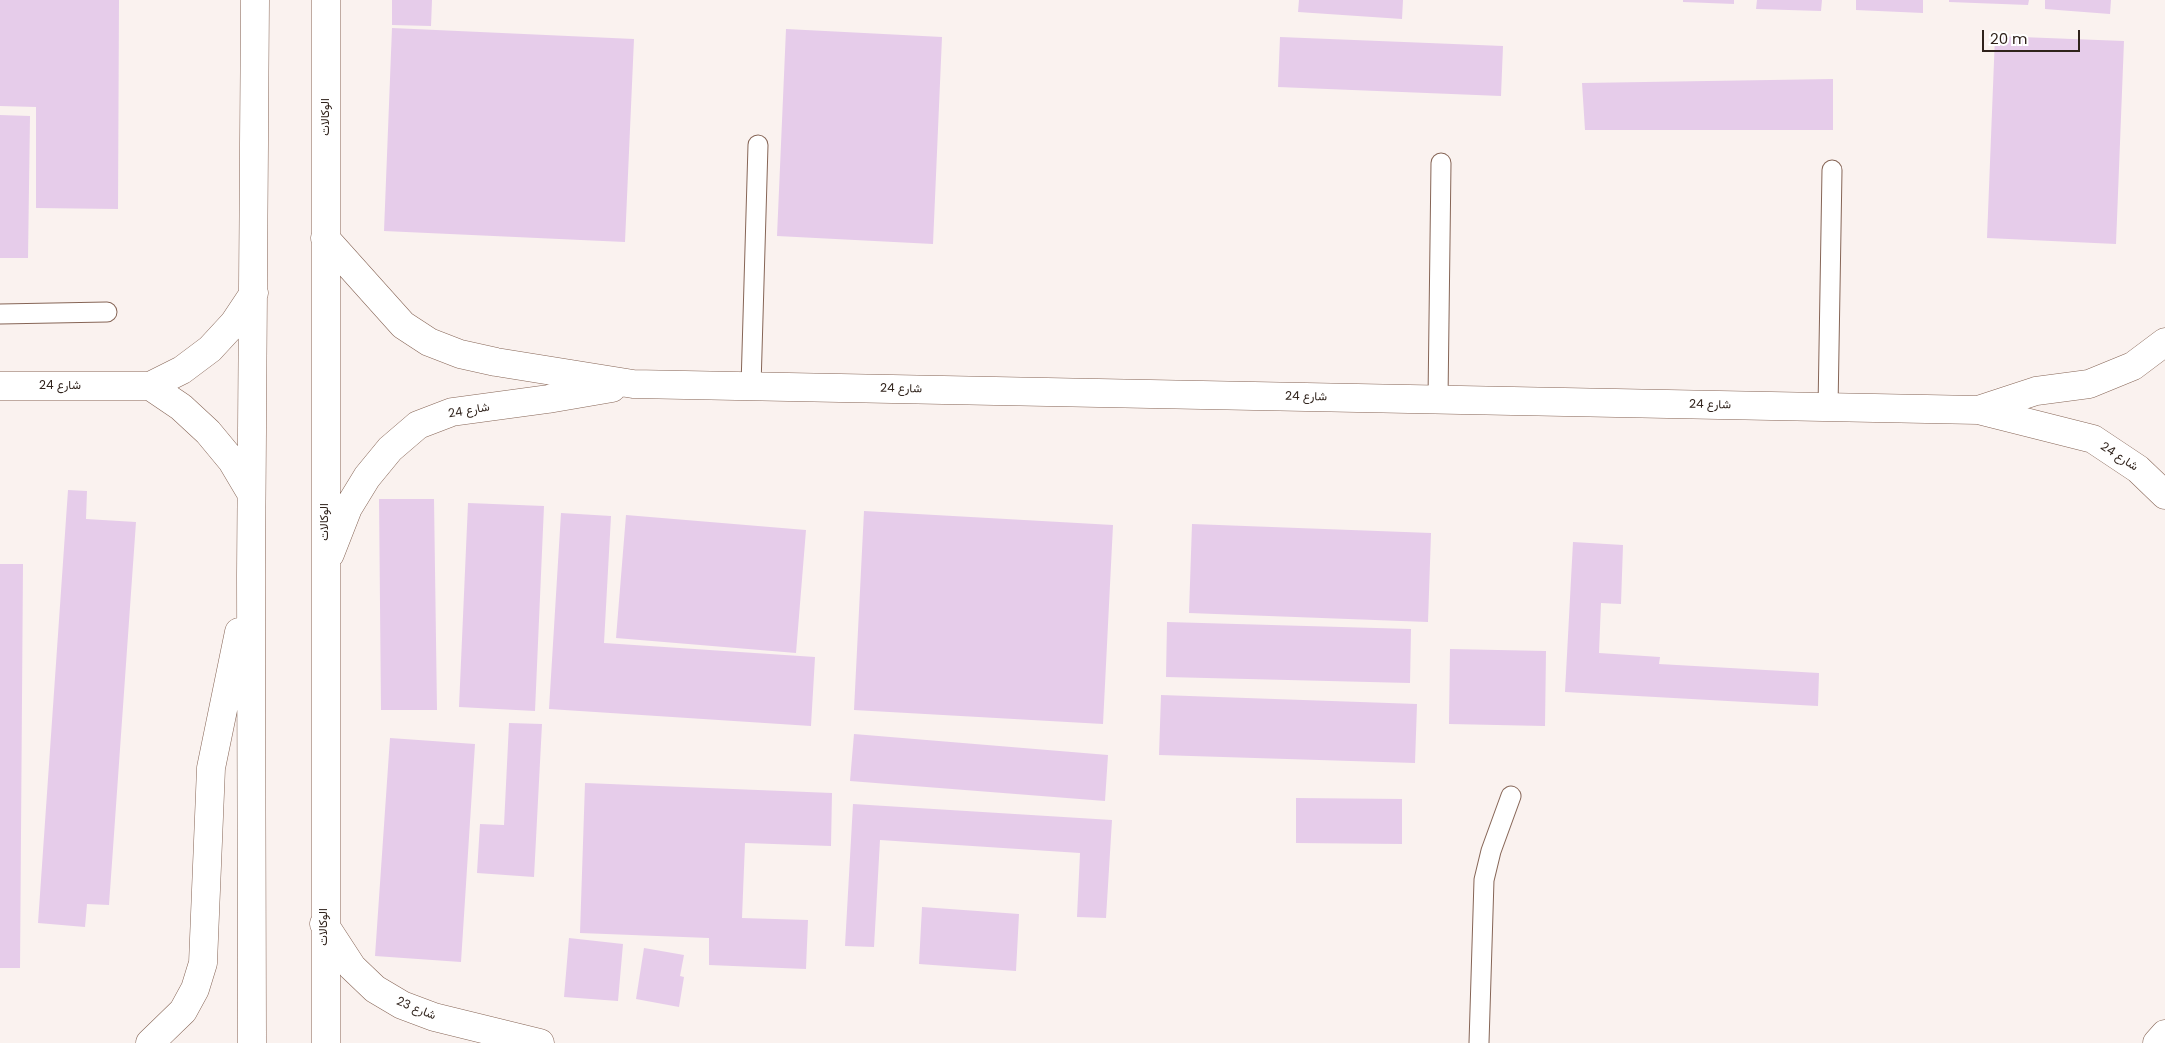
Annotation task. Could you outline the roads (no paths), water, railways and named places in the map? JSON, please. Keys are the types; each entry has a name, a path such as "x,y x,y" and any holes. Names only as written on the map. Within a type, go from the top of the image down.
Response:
{"street":[{"path":"252,1043 251,493 255,0"},
{"name":"الوكالات","path":"326,0 324,924 326,1043"},
{"name":"شارع 24","path":"325,238 403,325 429,342 460,354 496,362 633,384 1978,410 2092,439 2138,469 2165,495"},
{"name":"شارع 24","path":"0,386 150,386 182,370 210,349 234,323 254,293"},
{"name":"شارع 24","path":"1978,410 2036,391 2089,384 2133,366 2165,342"},
{"name":"شارع 24","path":"325,567 348,508 367,477 390,449 418,425 452,412 548,399 633,384"},
{"path":"150,386 181,407 208,432 232,461 251,493"},
{"path":"150,1043 183,1011 195,989 203,963 211,768 251,575"},
{"name":"شارع 23","path":"324,924 352,967 375,989 402,1005 434,1017 540,1043"},
{"path":"2157,1043 2165,1034"}],"lane":[{"path":"751,386 758,146"},
{"path":"1438,399 1441,162"},
{"path":"1828,408 1832,170"},
{"path":"0,314 108,312"},
{"path":"1479,1043 1484,880 1491,851 1512,796"}]}
